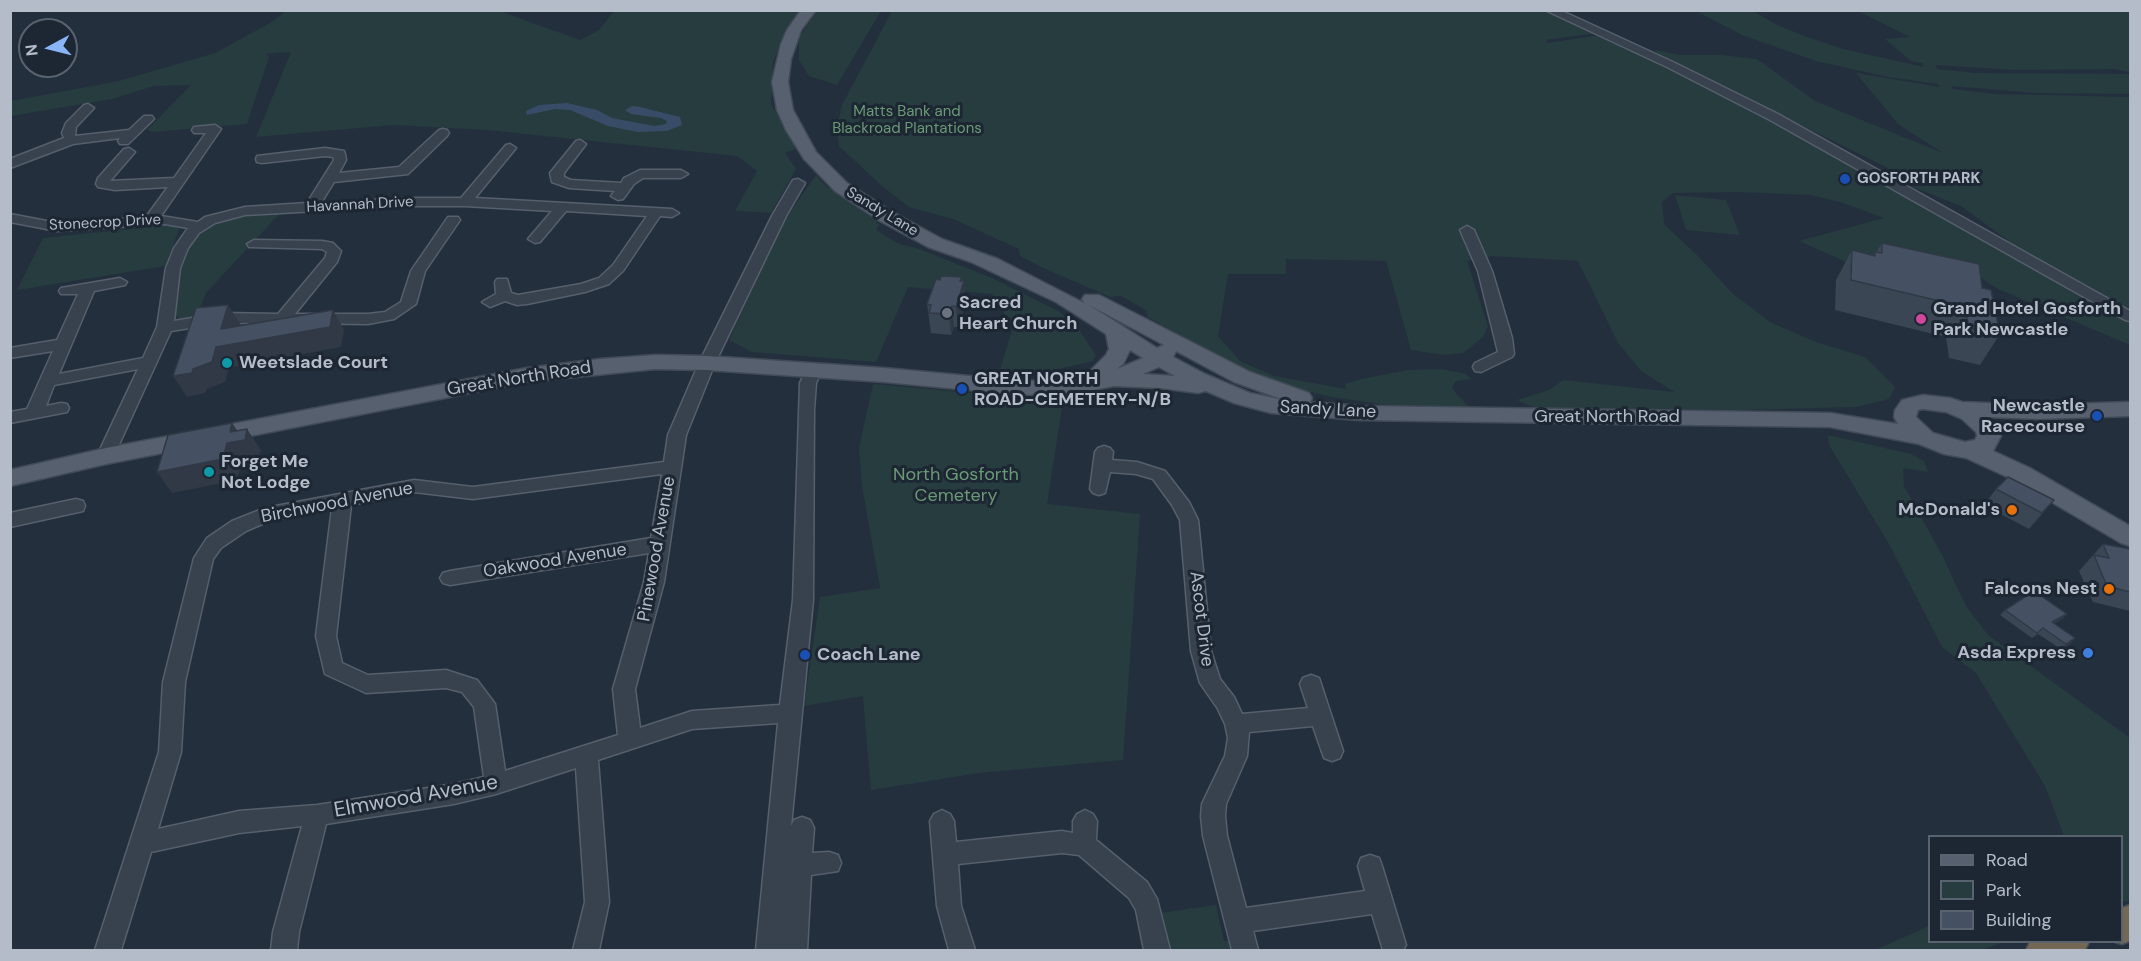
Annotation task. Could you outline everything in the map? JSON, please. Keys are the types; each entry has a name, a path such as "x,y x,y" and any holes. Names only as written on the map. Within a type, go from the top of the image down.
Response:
{"highway":[{"path":"2046,951 2067,943"}],"main road":[{"name":"Sandy Lane","path":"808,10 794,30 783,59 780,82 785,110 794,130 810,155 841,187 864,203 935,243 1047,280 1094,300 1242,377 1268,388 1316,402 1385,413"},
{"name":"Sandy Lane","path":"978,259 1063,298 1220,390 1280,408 1385,413"},
{"path":"1094,300 1158,353 1193,365 1235,384 1278,397 1316,402"},
{"path":"1100,378 1120,349 1115,330"},
{"path":"1100,378 1158,353"},
{"name":"Great North Road","path":"10,478 106,456 527,375 600,366 655,362 707,363 1035,388 1077,388 1100,378"},
{"path":"1100,378 1160,381 1220,390"},
{"path":"1830,420 1874,416 1931,401 1959,408 2039,412 2130,409"},
{"path":"1910,405 1905,417 1909,424 1925,438"},
{"path":"1959,408 1979,421 1981,438 2047,488 2130,537"},
{"path":"1830,420 1925,438 1944,446 1981,438 1998,419 2039,412"},
{"name":"Great North Road","path":"1385,413 1830,420"}],"street":[{"path":"1550,10 1662,61 1774,117 2130,317"},
{"path":"71,140 68,129 76,119 90,113"},
{"path":"103,184 132,133 148,119"},
{"path":"198,130 231,128"},
{"path":"151,220 215,129"},
{"path":"10,164 71,140 132,133"},
{"path":"330,178 403,171 442,139"},
{"path":"580,144 557,172 556,179 569,184 624,187"},
{"path":"262,160 325,152 336,153 340,156 340,160 312,207"},
{"path":"465,202 508,155"},
{"path":"609,210 631,179 644,173 681,174"},
{"path":"88,189 103,184 115,186 178,182"},
{"path":"707,363 779,216 798,183"},
{"name":"Havannah Drive","path":"106,456 165,327 175,262 184,242 200,226 234,213 407,202 465,202 672,213"},
{"path":"551,241 528,239 562,207"},
{"path":"499,293 517,300 527,299 585,288 604,281 618,268 656,212"},
{"name":"Stonecrop Drive","path":"10,218 34,225 57,227 151,220 172,220 200,226"},
{"path":"165,327 221,318 280,323 373,319 398,312 411,300 418,271 452,228"},
{"path":"1467,230 1485,271 1504,338 1506,354 1481,367"},
{"path":"255,244 322,245 334,251 332,259 280,323"},
{"path":"66,291 120,282"},
{"path":"34,413 88,287"},
{"path":"10,353 63,344"},
{"path":"48,381 148,362"},
{"name":"Pinewood Avenue","path":"630,739 624,689 646,615 677,435 707,363"},
{"path":"769,951 789,713 803,600 807,390 814,370"},
{"path":"10,418 61,408"},
{"name":"Ascot Drive","path":"1099,489 1103,459 1150,471 1159,475 1180,502 1189,520 1203,660 1211,683 1226,703 1236,724 1239,738 1236,756 1219,790 1213,816 1215,836 1245,951"},
{"name":"Birchwood Avenue","path":"108,951 170,752 174,682 204,558 214,543 239,526 265,515 414,486 474,493 671,467"},
{"path":"342,500 326,636 332,668 366,684 446,679 469,686 484,704 496,784"},
{"path":"10,520 76,507"},
{"name":"Oakwood Avenue","path":"450,578 660,544"},
{"path":"1311,684 1332,751"},
{"name":"Elmwood Avenue","path":"143,843 239,822 318,815 454,794 496,784 692,720 789,713"},
{"path":"1236,724 1320,716"},
{"path":"586,753 597,902 586,951"},
{"path":"284,951 286,932 318,815"},
{"path":"942,820 948,906 962,951"},
{"path":"1084,845 1085,821"},
{"path":"794,951 802,828"},
{"path":"945,854 1062,842 1084,845 1138,890 1149,907 1157,951"},
{"path":"800,866 830,862"},
{"path":"1370,866 1393,945"},
{"path":"1238,921 1381,902"}],"green space":[{"path":"817,10 881,11 837,85 809,76 799,60 799,38"},
{"path":"286,11 492,11 502,12 580,40 599,30 614,11 800,11 785,34 773,62 771,104 798,148 785,153 796,169 771,213 735,211 757,171 737,156 487,130 393,125 256,137 291,52 266,54 269,57 247,124 152,132 147,130 191,85 154,86 112,99 11,116 11,101 119,81 215,53 270,23"},
{"name":"Matts Bank and Blackroad Plantations","path":"892,11 1547,11 1597,33 1546,40 1548,43 1600,35 1768,117 2130,322 2130,345 1998,289 1960,264 1874,268 1853,265 1799,241 1884,218 1840,202 1810,195 1737,192 1673,193 1662,202 1664,224 1732,293 1770,322 1816,342 1865,357 1895,387 1889,399 1856,407 1739,410 1535,408 1517,400 1549,390 1563,380 1674,392 1641,371 1618,343 1578,261 1493,256 1467,261 1488,326 1483,337 1463,353 1444,355 1411,350 1386,261 1286,259 1286,274 1228,274 1218,336 1240,361 1274,376 1346,389 1345,384 1361,379 1408,370 1441,369 1466,374 1471,379 1456,381 1452,387 1469,406 1394,406 1331,397 1271,382 1216,356 1148,317 1146,310 1121,296 1110,297 1041,267 1020,256 1019,249 953,219 909,207 882,186 839,146 837,127 842,105"},
{"path":"1696,11 1753,11 1777,25 1843,49 1924,67 1922,63 1911,61 1885,39 1910,37 1858,11 2130,11 2130,72 2113,69 2016,70 1935,65 1938,69 1976,73 2130,74 2130,94 2035,93 1951,86 1953,89 1995,94 2130,97 2130,311 2021,250 1961,206 1911,186 1886,167 1656,54 1655,50 1680,55 1721,55 1757,59 1815,101 1943,153 1898,124 1856,73 1940,87 1938,84 1888,77 1816,61 1742,35"},
{"path":"816,175 825,185 874,219 879,225 876,230 899,244 917,248 992,278 1060,312 1079,330 1096,355 1093,361 1045,372 999,373 1013,327 992,294 908,287 876,362 752,352 729,340 782,224"},
{"path":"1675,195 1726,200 1740,235 1686,230"},
{"path":"281,212 206,293 197,317 182,319 174,316 181,260 192,239 206,225 246,214"},
{"path":"181,224 165,266 17,290 43,238"},
{"name":"North Gosforth Cemetery","path":"873,384 1063,401 1047,504 1140,514 1123,760 979,773 871,790 863,696 804,706 820,597 880,588 862,486 859,448"},
{"path":"1828,435 1911,454 1924,461 1928,472 1903,468 1904,486 1942,555 1966,606 1988,635 2130,738 2130,901 2123,902 2123,835 2064,835 2045,786 1976,673 1942,647 1889,544 1829,445"},
{"path":"1216,905 1224,941 1229,941 1231,950 1168,950 1160,913"},
{"path":"1928,926 1928,943 2000,943 1982,950 1875,950"}],"water":[{"path":"567,103 597,110 612,118 654,126 666,124 667,121 661,118 631,114 625,110 632,106 640,107 680,117 682,125 667,131 638,132 608,126 570,110 555,109 527,115 526,111 539,105"}],"building":[{"path":"1882,243 1979,264 1982,288 1991,290 2000,334 1969,328 1965,307 1851,280 1852,250 1875,256 1875,252 1882,253"},
{"path":"941,276 962,277 960,281 964,281 956,307 952,306 949,314 929,313 931,305 927,304 936,279 940,280"},
{"path":"228,305 221,329 333,310 330,327 216,347 212,362 193,369 192,373 173,376 196,308"},
{"path":"232,423 230,432 247,429 245,440 227,443 223,459 157,472 168,435"},
{"path":"2008,477 2054,500 2042,513 1996,489"},
{"path":"2103,544 2130,549 2130,592 2107,586 2094,555 2109,558"},
{"name":"Asda Express","path":"2034,591 2067,614 2052,622 2075,638 2066,644 2043,628 2037,633 2005,610"}],"place":[{"name":"GOSFORTH PARK","path":"1845,179"},
{"name":"Sacred Heart Church","path":"947,313"},
{"name":"Grand Hotel Gosforth Park Newcastle","path":"1921,319"},
{"name":"Weetslade Court","path":"227,363"},
{"name":"GREAT NORTH ROAD-CEMETERY-N/B","path":"962,389"},
{"name":"Newcastle Racecourse","path":"2097,416"},
{"name":"Forget Me Not Lodge","path":"209,472"},
{"name":"McDonald's","path":"2012,510"},
{"name":"Falcons Nest","path":"2109,589"},
{"name":"Asda Express","path":"2088,653"},
{"name":"Coach Lane","path":"805,655"}]}
